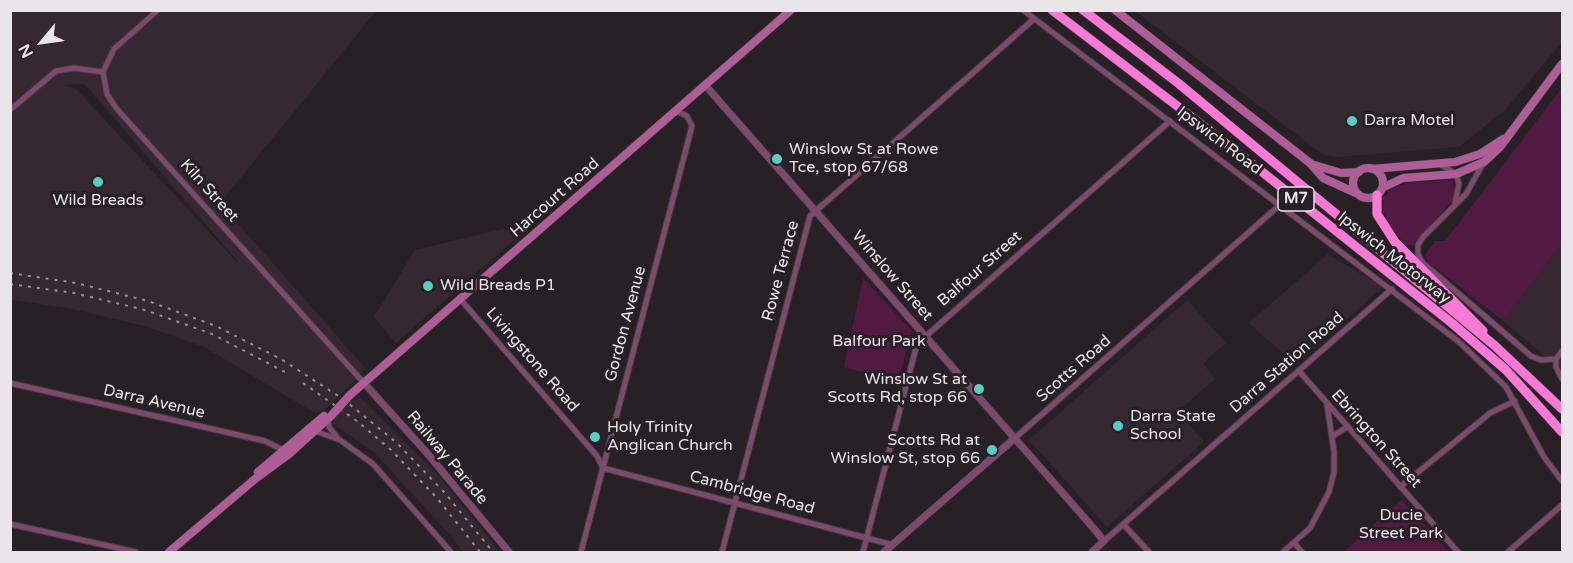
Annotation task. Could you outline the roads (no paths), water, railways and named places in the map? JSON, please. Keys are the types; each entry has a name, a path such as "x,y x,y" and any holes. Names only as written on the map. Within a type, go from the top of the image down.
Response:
{"highway":[{"name":"Ipswich Motorway","path":"1052,10 1241,154 1453,324 1506,370 1563,432"},
{"name":"Ipswich Motorway","path":"1083,10 1178,84 1494,345 1563,409"},
{"path":"1380,192 1377,214 1395,242 1494,345"}],"main road":[{"name":"Harcourt Road","path":"778,20 782,10"},
{"name":"Harcourt Road","path":"329,416 350,395 791,10"},
{"path":"1115,10 1310,163 1323,178 1367,198 1403,178 1456,174 1484,162 1509,135 1562,66"},
{"path":"1310,163 1341,173 1441,165 1480,154 1509,135"},
{"path":"1372,169 1380,174 1380,192"},
{"path":"1358,194 1354,180 1359,172"},
{"path":"286,452 315,431 329,416"},
{"path":"169,552 329,416"}],"street":[{"path":"10,110 56,71 74,68 103,72 114,49 158,10"},
{"name":"Ipswich Road","path":"1023,10 1281,204 1458,341 1500,381 1515,401 1544,457 1563,481"},
{"name":"Rowe Terrace","path":"722,552 810,216 1034,19"},
{"name":"Kiln Street","path":"103,72 107,94 116,108 364,383"},
{"name":"Winslow Street","path":"705,84 1104,541"},
{"name":"Gordon Avenue","path":"580,552 692,126 687,116 676,111"},
{"name":"Balfour Street","path":"863,552 917,344 1170,121"},
{"path":"1484,162 1466,194 1455,203 1418,245 1418,255 1423,263 1531,356 1541,360 1556,359"},
{"path":"1441,165 1456,174 1459,184 1455,203"},
{"name":"Scotts Road","path":"884,552 1281,204"},
{"name":"Darra Station Road","path":"1092,552 1392,289"},
{"name":"Livingstone Road","path":"461,300 597,456 603,468"},
{"path":"1563,351 1556,359 1556,367 1563,379"},
{"name":"Ebrington Street","path":"1299,370 1327,405 1458,552"},
{"name":"Darra Avenue","path":"10,383 265,441 286,452"},
{"name":"Railway Parade","path":"364,383 427,453 509,552"},
{"path":"1401,487 1490,413 1515,401"},
{"path":"1282,552 1294,544 1320,513 1329,492 1334,472 1333,436 1327,405"},
{"path":"329,416 329,427 340,440 373,464 451,552"},
{"path":"1333,436 1347,427"},
{"path":"315,431 340,440"},
{"name":"Cambridge Road","path":"603,468 893,545"},
{"path":"1508,552 1563,505"},
{"path":"10,524 136,552"},
{"path":"1123,524 1149,552"},
{"path":"1294,544 1302,552"}],"railway":[{"path":"10,273 76,283 148,301 216,326 281,359 343,399 397,443 444,492 493,552"},
{"path":"10,284 74,293 145,310 212,334 285,372"},
{"path":"303,383 357,421 391,450 437,498 480,552"}],"place":[{"name":"Darra Motel","path":"1352,121"},
{"name":"Winslow St at Rowe Tce, stop 67/68","path":"777,159"},
{"name":"Wild Breads","path":"98,182"},
{"name":"Wild Breads P1","path":"428,286"},
{"name":"Winslow St at Scotts Rd, stop 66","path":"979,389"},
{"name":"Darra State School","path":"1118,426"},
{"name":"Holy Trinity Anglican Church","path":"595,437"},
{"name":"Scotts Rd at Winslow St, stop 66","path":"992,450"}],"park label":[{"name":"Balfour Park","path":"879,342"},
{"name":"Ducie Street Park","path":"1401,525"}]}
